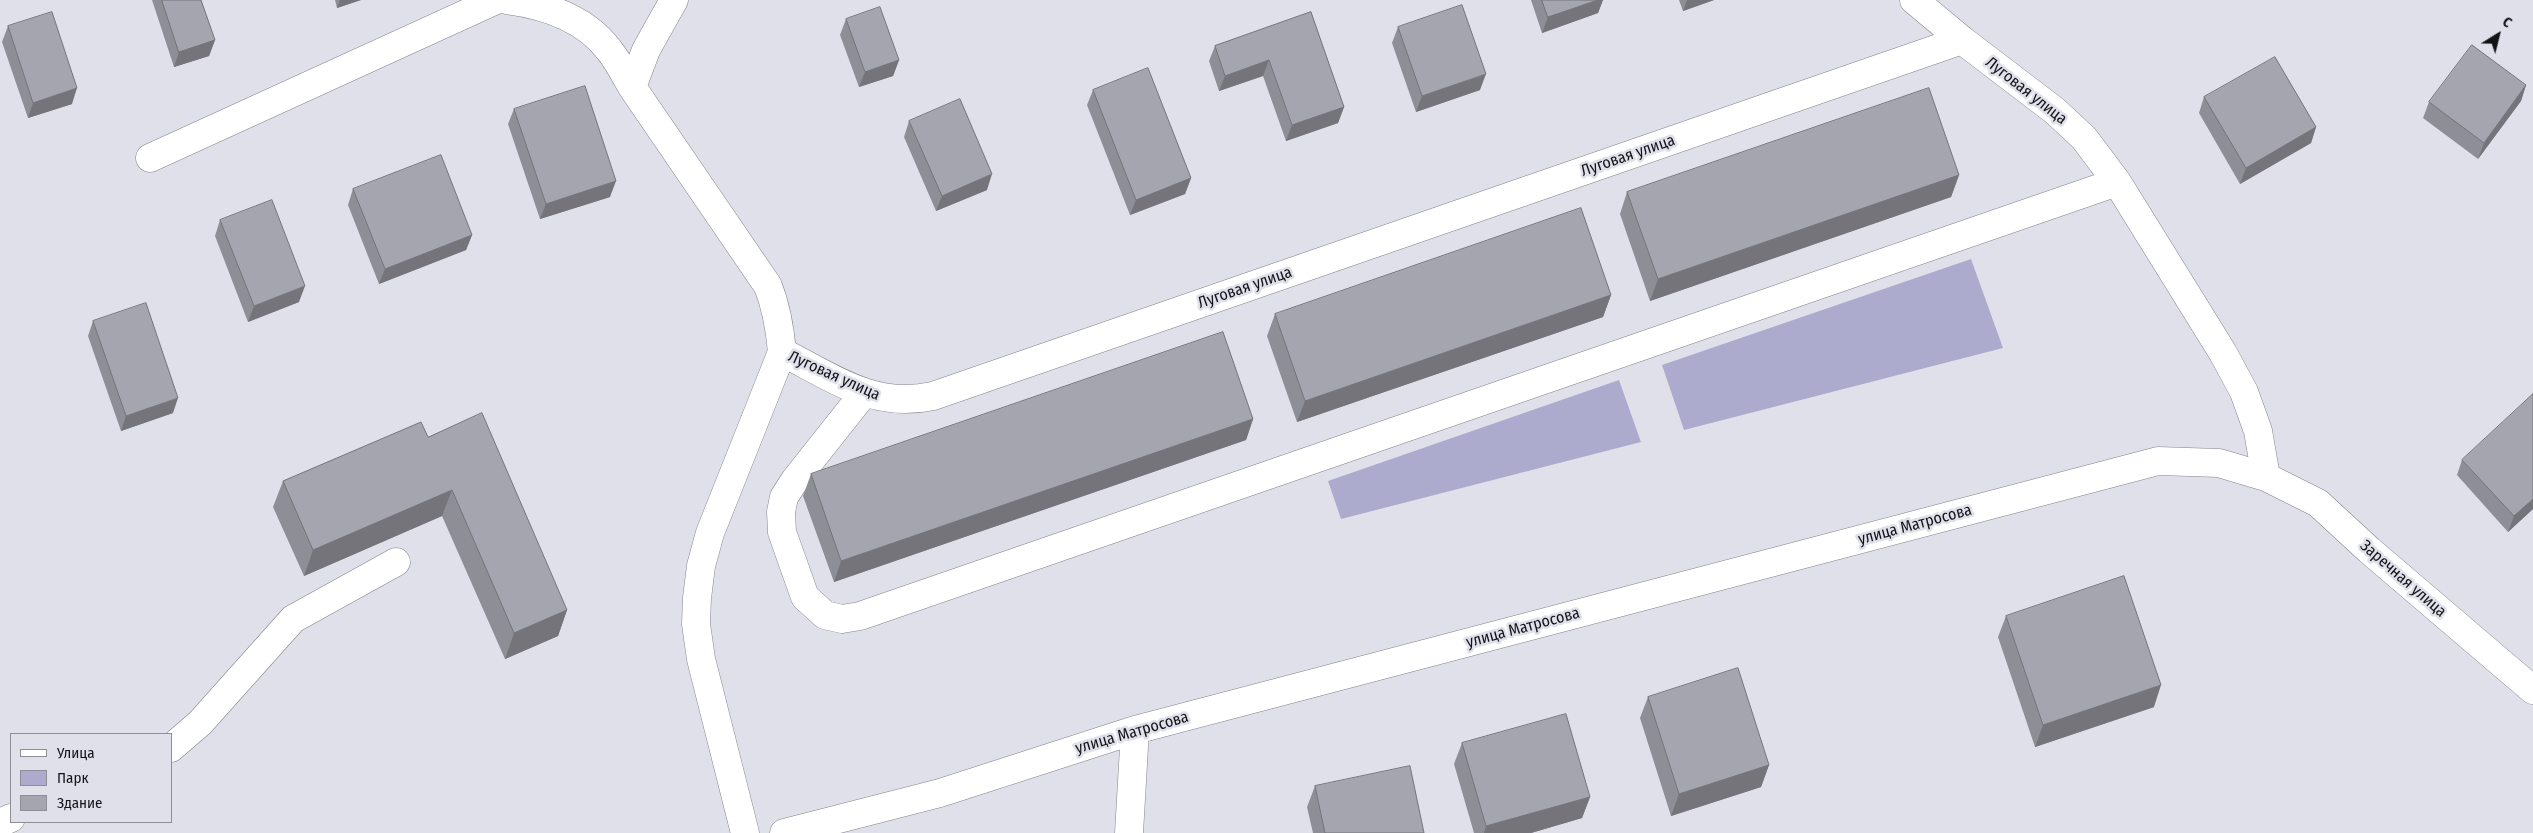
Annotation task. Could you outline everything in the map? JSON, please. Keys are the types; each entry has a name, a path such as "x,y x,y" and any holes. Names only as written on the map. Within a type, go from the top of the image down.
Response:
{"street":[{"path":"150,158 496,0"},
{"path":"507,0 532,3 561,13 587,28 609,50 632,87 768,286 776,306 782,352 710,533 701,566 697,598 696,624 702,659 745,833"},
{"path":"632,87 646,50 674,0"},
{"path":"1914,0 1962,40"},
{"name":"Луговая улица","path":"782,352 864,393 900,401 933,396 1962,40 2055,111 2084,138 2118,182 2223,353 2244,392 2258,431 2266,477"},
{"path":"864,393 795,480 784,497 781,512 782,532 804,597 825,615 842,619 879,610 2118,182"},
{"name":"улица Матросова","path":"784,833 940,793 1135,730 2158,460 2219,463 2266,477"},
{"name":"Заречная улица","path":"2266,477 2318,503 2369,550 2533,690"},
{"path":"172,747 200,723 293,619 396,562"},
{"path":"1129,833 1135,730"}],"green space":[{"path":"1971,259 2003,348 1684,430 1662,365"},
{"path":"1619,380 1641,442 1341,519 1328,481"}],"building":[{"path":"162,0 201,0 215,40 179,52"},
{"path":"1542,0 1598,0 1548,17"},
{"path":"1462,5 1486,74 1422,96 1398,27"},
{"path":"880,7 899,60 865,72 846,19"},
{"path":"52,12 77,88 33,103 8,26"},
{"path":"1311,12 1344,107 1292,125 1269,60 1225,76 1215,46"},
{"path":"2472,45 2526,85 2484,143 2429,102"},
{"path":"2275,57 2316,127 2246,168 2204,97"},
{"path":"1148,68 1191,178 1136,200 1093,90"},
{"path":"585,86 616,181 546,204 514,109"},
{"path":"1929,88 1959,175 1658,279 1627,192"},
{"path":"960,99 992,174 942,196 909,121"},
{"path":"441,155 472,235 385,269 353,189"},
{"path":"272,200 305,286 254,306 220,220"},
{"path":"1581,208 1611,295 1305,401 1275,314"},
{"path":"146,303 178,398 126,416 93,321"},
{"path":"1223,332 1253,419 841,561 811,474"},
{"path":"2533,394 2533,499 2514,516 2462,460"},
{"path":"482,413 567,610 514,633 452,490 313,550 283,481 421,422 428,437"},
{"path":"2124,576 2161,685 2043,725 2006,616"},
{"path":"1738,668 1769,765 1679,794 1648,697"},
{"path":"1566,714 1590,797 1486,826 1462,743"},
{"path":"1410,766 1424,833 1325,833 1315,786"}]}
